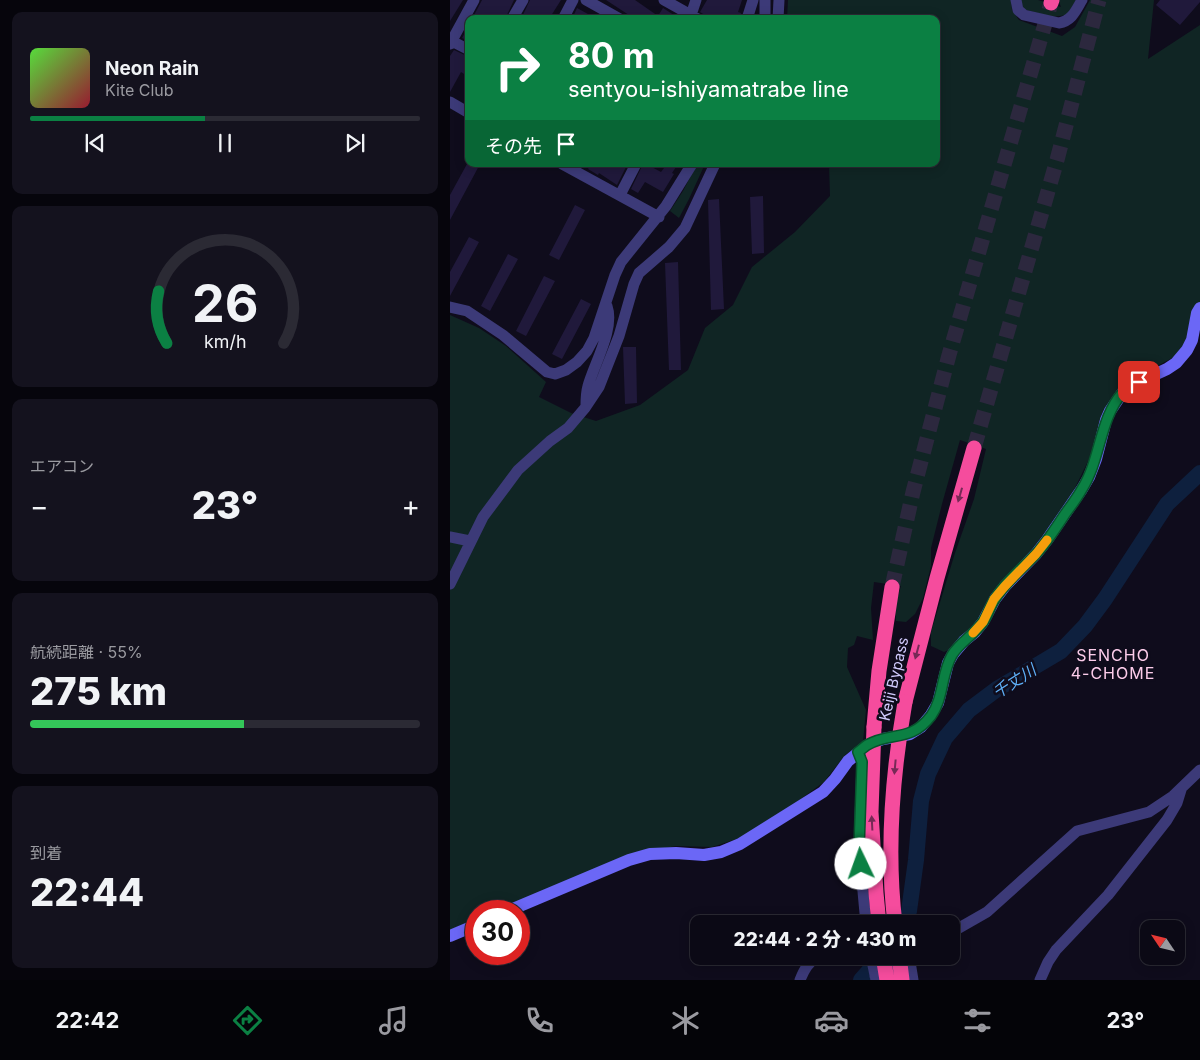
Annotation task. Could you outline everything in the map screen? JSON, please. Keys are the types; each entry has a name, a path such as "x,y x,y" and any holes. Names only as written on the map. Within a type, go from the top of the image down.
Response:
{"highway":[{"name":"Keiji Bypass","path":"894,915 891,888 890,825 897,750 905,702 934,587 974,448"},
{"name":"Keiji Bypass","path":"878,915 871,812 874,727 879,671 892,587"},
{"path":"902,980 905,965"}],"main road":[{"path":"530,902 630,860 650,854 713,854 740,844 823,792 848,761 868,745 883,739 910,734 921,727 938,703 948,664 953,654 983,622 994,599 1047,540 1082,489 1096,459 1110,411 1123,392 1129,387 1167,370 1176,363 1187,350 1192,340 1197,313 1200,308"},
{"path":"450,936 465,930"}],"street":[{"path":"466,15 474,0"},
{"path":"514,15 522,0"},
{"path":"565,15 573,0"},
{"path":"586,0 611,15"},
{"path":"664,0 690,15"},
{"path":"694,15 696,0"},
{"path":"748,15 753,0"},
{"path":"765,0 765,15"},
{"path":"778,15 779,0"},
{"path":"1016,0 1018,10 1024,15 1060,23 1071,18 1082,0"},
{"path":"465,16 451,42 465,48"},
{"path":"450,102 465,110"},
{"path":"620,196 634,167"},
{"path":"450,307 467,311 503,335 547,372 555,374 566,370 587,351 594,338 621,262 659,217 690,167"},
{"path":"450,584 483,517 518,470 550,441 568,428 599,387 619,336 634,284 639,274 669,247 685,228 714,167"},
{"path":"582,168 620,196 659,217"},
{"path":"585,408 588,386 603,345 607,326 609,312 606,303"},
{"path":"450,538 470,541"},
{"path":"858,752 862,762 859,848 865,915"},
{"path":"960,928 987,912 1077,832 1149,812 1173,796 1200,770"},
{"path":"1040,980 1056,950 1108,895 1167,820 1177,803 1182,788"},
{"path":"800,980 808,965"},
{"path":"874,965 878,977 897,965"},
{"path":"908,965 913,980"}],"green space":[{"path":"788,0 1011,0 1012,10 1019,20 1062,36 1075,27 1090,0 1154,0 1148,59 1200,25 1200,304 1187,342 1174,357 1124,384 1073,492 1049,527 982,615 951,649 944,652 931,646 931,632 974,499 986,449 960,440 931,548 931,566 923,598 915,614 906,622 896,621 895,606 901,586 874,582 871,608 873,640 857,636 854,645 848,648 847,667 866,710 863,742 845,755 824,782 743,837 712,847 676,846 637,853 521,900 465,900 465,924 450,930 450,315 479,328 506,346 546,382 539,397 571,413 596,421 640,405 688,370 705,328 733,305 752,267 795,232 830,196 829,167 940,167 940,15 787,15"},
{"path":"1021,0 1038,0 1061,7 1060,0 1076,0 1067,15 1052,17 1023,9"},
{"path":"695,167 704,167 679,218 670,211"}],"building":[{"path":"450,0 463,0 450,21"},
{"path":"482,0 514,0 507,15 474,15"},
{"path":"530,0 561,0 552,15 523,15"},
{"path":"606,0 635,0 657,15 629,15"},
{"path":"707,0 742,0 738,12 741,13 741,15 705,15 700,12"},
{"path":"1160,0 1200,0 1200,2 1180,25 1156,5"},
{"path":"577,8 590,15 574,15"},
{"path":"663,8 674,15 659,15"},
{"path":"454,50 465,55 465,74 461,72 450,92 450,56"},
{"path":"465,167 478,167 450,220 450,195"},
{"path":"589,167 626,167 617,185 599,173 598,175 588,169"},
{"path":"642,167 652,167 661,172 665,167 676,167 663,192 645,182 638,193 631,189"},
{"path":"763,196 764,253 752,254 750,197"},
{"path":"719,199 724,309 711,310 708,200"},
{"path":"575,205 585,210 559,260 549,255"},
{"path":"469,237 479,242 450,296 450,272"},
{"path":"508,254 518,259 490,311 481,306"},
{"path":"678,262 681,370 669,370 665,263"},
{"path":"544,276 555,281 526,336 516,331"},
{"path":"581,299 591,304 562,359 552,354"},
{"path":"623,347 636,347 637,403 625,404"}],"waterway":[{"name":"千丈川","path":"907,915 916,860 921,801 928,774 945,738 969,710 997,689 1061,651 1085,626 1105,599 1167,504 1200,473"},
{"name":"千丈川","path":"861,980 874,965"}],"tunnel":[{"path":"974,448 1057,160 1099,0"},
{"path":"892,587 913,492 949,355 1051,3"}],"slow traffic":[{"path":"973,633 983,622 994,599 1047,540"}],"district":[{"name":"SENCHO 4-CHOME","path":"1113,664"}],"route":[{"path":"861,864 859,848 862,762 858,752 868,745 883,739 910,734 921,727 931,715 938,703 948,664 953,654 983,622 994,599 1036,554 1082,489 1096,459 1110,411 1123,392 1139,382"}]}
